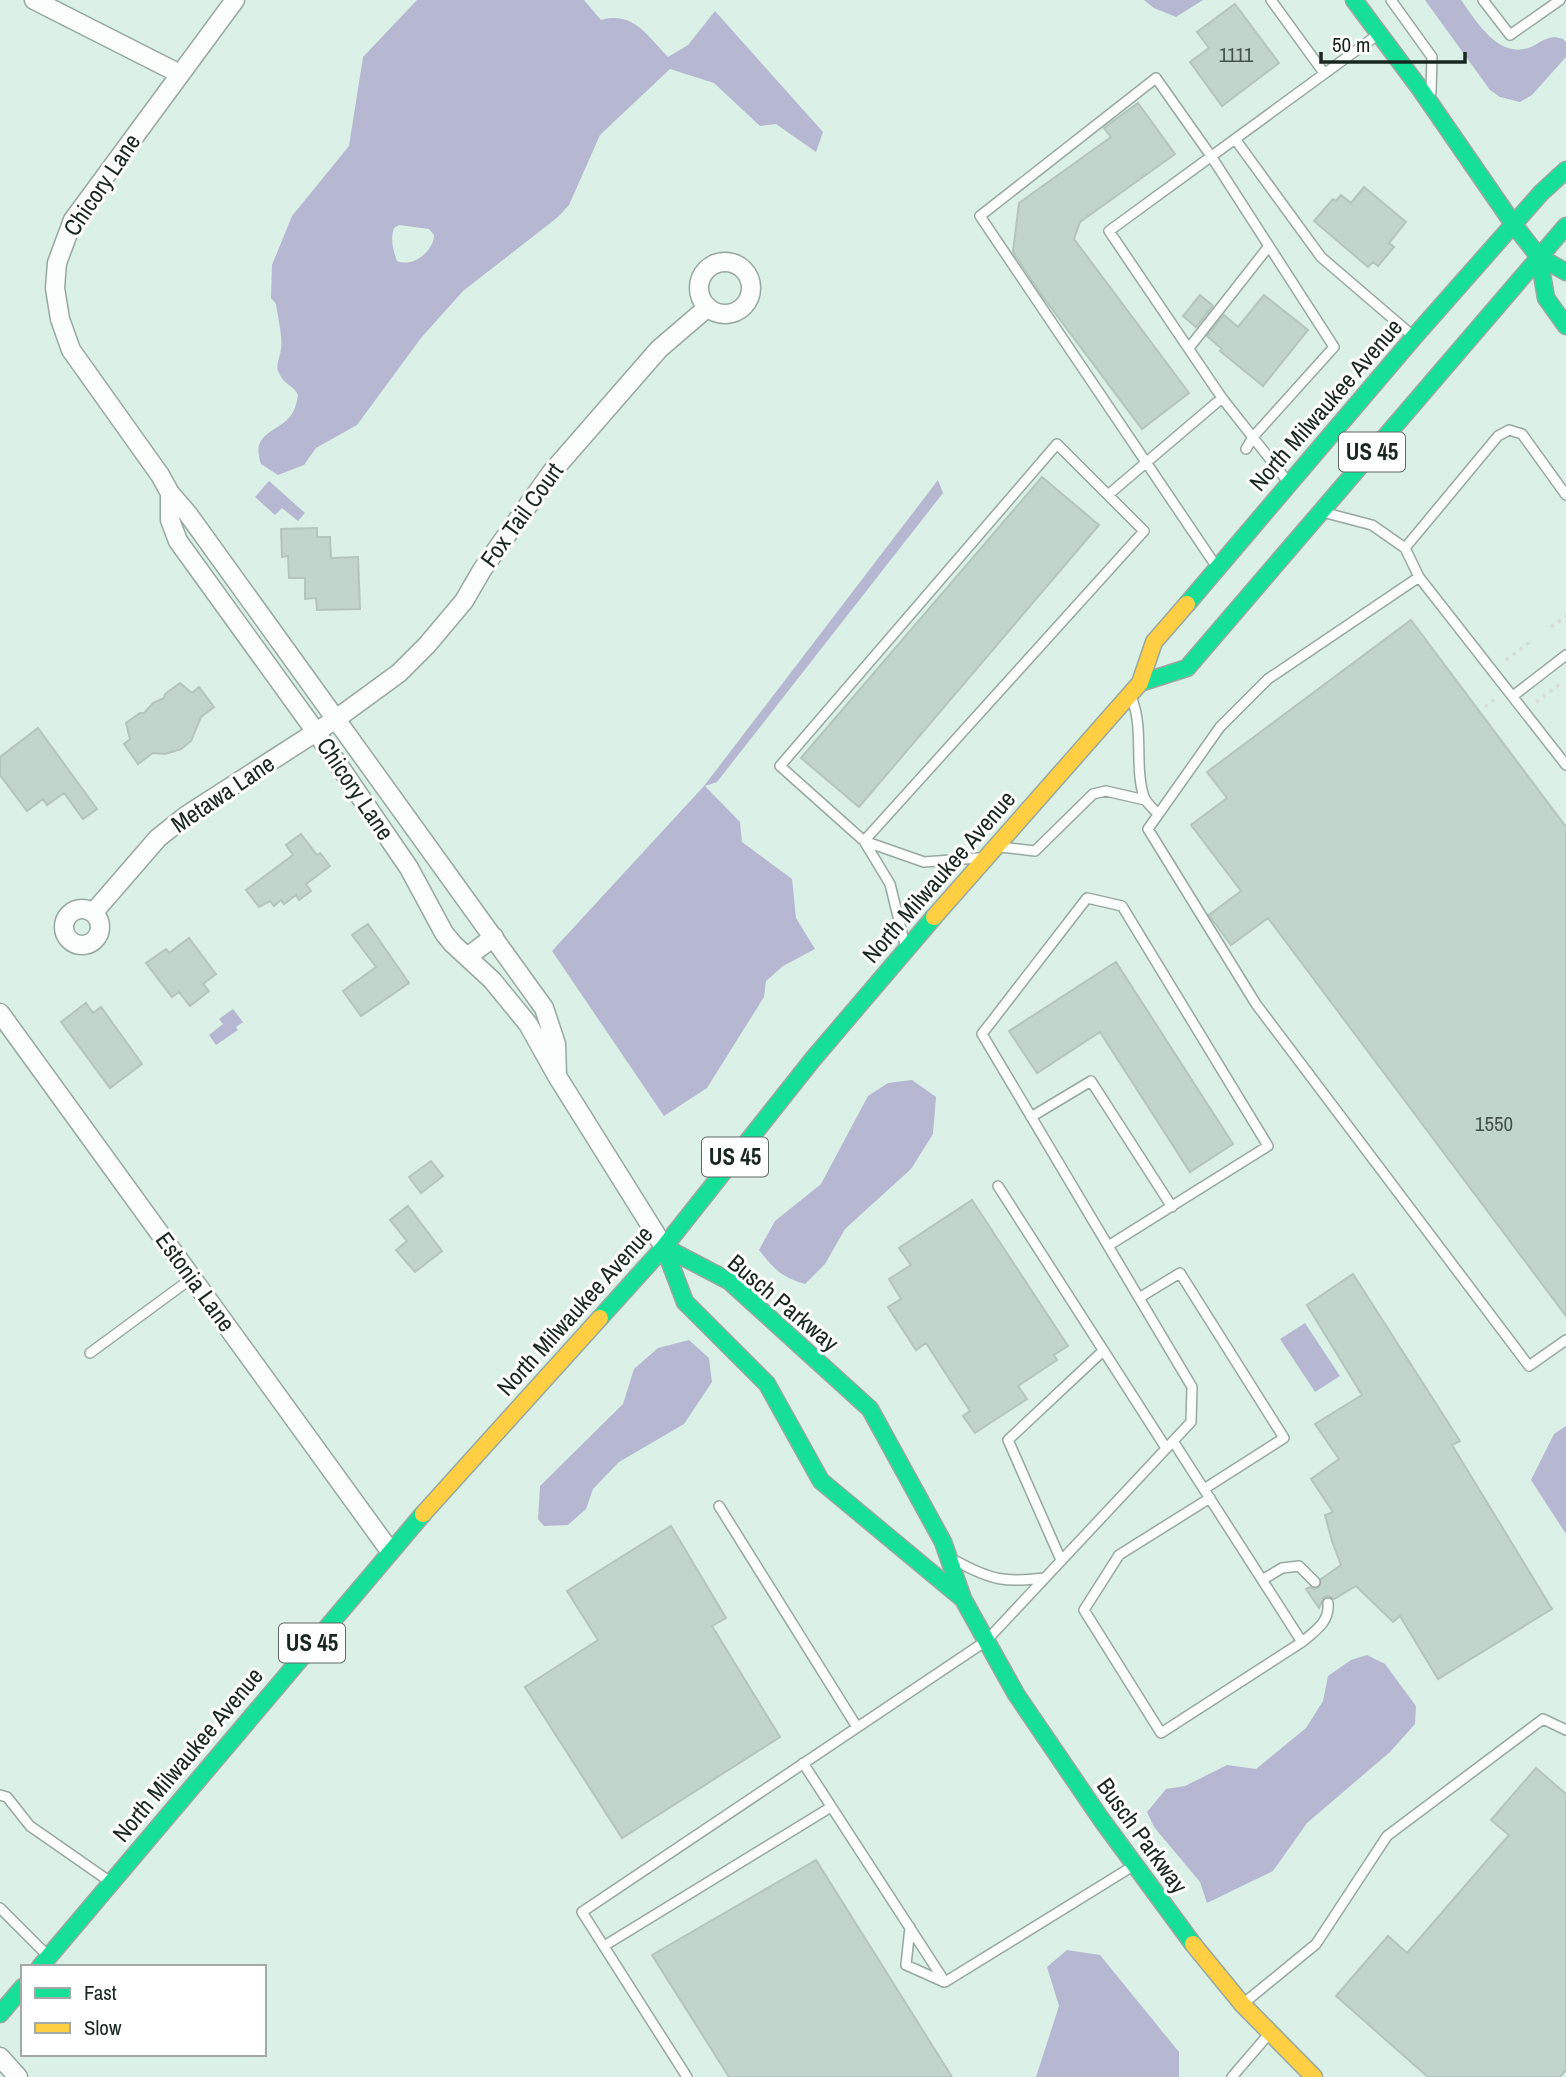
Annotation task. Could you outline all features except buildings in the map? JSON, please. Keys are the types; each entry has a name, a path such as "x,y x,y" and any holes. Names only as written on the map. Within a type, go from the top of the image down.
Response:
{"main road":[{"path":"1354,0 1514,225 1539,257 1566,272"},
{"name":"North Milwaukee Avenue","path":"44,1962 390,1551 664,1247 807,1066 989,852 1135,689 1154,642 1414,337 1541,193 1566,170"},
{"name":"US 45","path":"1135,689 1187,668 1566,226"},
{"path":"1539,257 1546,298 1566,326"},
{"name":"Busch Parkway","path":"664,1247 729,1281 870,1409 943,1542 963,1599 1016,1694 1134,1865 1191,1941 1242,2004 1314,2077"},
{"name":"Busch Parkway","path":"664,1247 685,1302 766,1384 821,1482 963,1599"},
{"path":"0,2014 21,1989"}],"street":[{"path":"34,0 180,74"},
{"name":"Chicory Lane","path":"235,0 74,220 57,263 55,288 60,319 71,350 170,493 188,514 548,1015 556,1044 557,1076"},
{"name":"Fox Tail Court","path":"336,719 399,673 427,645 464,601 482,570 560,462 659,349 708,307"},
{"name":"Chicory Lane","path":"170,493 170,520 178,541 409,868 444,933 492,980 528,1024 557,1076 664,1247"},
{"name":"Metawa Lane","path":"93,913 158,838 187,815 336,719"},
{"path":"467,957 494,937"},
{"name":"Estonia Lane","path":"0,1013 390,1551"},
{"path":"0,2057 18,2077"}],"lane":[{"path":"1271,0 1324,73"},
{"path":"1391,0 1432,57 1431,105"},
{"path":"1483,0 1510,36 1547,4 1560,0"},
{"path":"1289,484 1222,398 1109,231 1379,34"},
{"path":"1217,567 980,216 1156,78 1211,156 1334,347 1246,449"},
{"path":"1235,139 1321,257 1414,337"},
{"path":"1189,348 1269,246"},
{"path":"1108,495 1222,398"},
{"path":"1405,548 1498,436 1509,430 1522,434 1566,495"},
{"path":"864,841 1144,531 1057,444 780,766 864,841 890,884 906,949"},
{"path":"1321,512 1371,525 1405,548 1419,577 1566,765"},
{"path":"1419,577 1268,679 1220,727 1148,830 1256,1004 1529,1366 1566,1340"},
{"path":"1513,696 1566,655"},
{"path":"1135,689 1138,749 1145,800"},
{"path":"864,841 924,862 989,852 1035,851 1093,794 1105,791 1145,800 1158,814"},
{"path":"687,2077 582,1912 986,1641 1191,1422 1192,1387 1108,1247 982,1034 1087,898 1122,906 1268,1146 1108,1247"},
{"path":"1031,1117 1091,1081 1172,1207"},
{"path":"998,1186 1166,1448"},
{"path":"1139,1298 1180,1273 1284,1438 1119,1556 1084,1610 1161,1733 1302,1642 1323,1624 1329,1613 1328,1603"},
{"path":"90,1353 192,1278"},
{"path":"1060,1560 1008,1440 1103,1352"},
{"path":"1173,1441 1302,1642"},
{"path":"719,1506 857,1727"},
{"path":"948,1557 985,1577 1016,1582 1044,1578"},
{"path":"1262,1580 1282,1568 1299,1566 1315,1583"},
{"path":"1242,2004 1316,1944 1387,1836 1543,1719 1566,1730"},
{"path":"803,1763 945,1982"},
{"path":"0,1794 7,1797 30,1826 111,1882"},
{"path":"604,1946 831,1807"},
{"path":"945,1982 1134,1865"},
{"path":"0,1908 44,1962"},
{"path":"910,1927 906,1965 945,1982"},
{"path":"1233,2077 1269,2033"}],"path":[{"path":"1551,627 1566,616"},
{"path":"1506,660 1530,642"},
{"path":"1536,702 1560,684"},
{"path":"1485,707 1501,694"}],"water":[{"path":"417,0 584,0 601,20 622,19 639,27 668,57 688,45 715,11 823,132 816,152 776,124 760,126 714,83 670,69 600,135 569,205 558,217 463,291 421,338 357,425 316,448 304,465 278,475 261,464 259,444 268,433 288,419 298,395 282,378 277,365 281,336 276,304 271,298 272,265 292,216 349,146 363,57","holes":["399,225 429,229 434,235 427,252 410,262 397,261 392,236 394,228"]},
{"path":"1144,0 1203,0 1176,17 1154,8"},
{"path":"1425,0 1461,0 1491,37 1510,49 1521,50 1551,37 1563,39 1566,42 1566,57 1532,95 1520,102 1500,97 1490,90"},
{"path":"938,480 943,493 717,782 705,786 740,822 742,842 792,879 796,918 815,949 783,966 766,981 764,997 707,1088 664,1116 552,951 704,786"},
{"path":"269,481 305,513 298,521 282,508 275,515 255,497"},
{"path":"233,1009 243,1022 236,1027 238,1030 216,1045 209,1035 223,1024 219,1019"},
{"path":"912,1080 936,1097 933,1134 911,1169 845,1229 825,1264 805,1284 784,1275 759,1250 775,1221 821,1184 868,1096 888,1083"},
{"path":"1305,1323 1340,1376 1315,1392 1280,1339"},
{"path":"689,1340 709,1358 712,1382 684,1424 619,1462 593,1489 586,1509 568,1525 544,1526 538,1519 540,1486 623,1404 634,1369 658,1348"},
{"path":"1566,1426 1566,1534 1531,1480 1554,1434"},
{"path":"1367,1655 1385,1664 1416,1706 1415,1724 1390,1752 1307,1823 1273,1871 1207,1903 1200,1882 1154,1827 1147,1812 1166,1789 1185,1786 1227,1765 1256,1769 1306,1728 1323,1701 1328,1676 1351,1660"},
{"path":"1067,1950 1100,1955 1179,2052 1179,2077 1036,2077 1059,2006 1047,1967"}],"traffic: fast":[{"path":"1354,0 1421,90 1514,225 1539,257 1566,272"},
{"path":"1187,604 1414,337 1541,193 1566,170"},
{"path":"1140,683 1187,668 1566,226"},
{"path":"1539,257 1546,298 1566,326"},
{"path":"600,1318 664,1247 813,1059 934,917"},
{"path":"664,1247 729,1281 870,1409 943,1542 963,1599 1016,1694 1101,1819 1193,1944"},
{"path":"664,1247 685,1302 767,1384 821,1481 963,1599"},
{"path":"42,1965 423,1514"},
{"path":"0,2014 21,1989"}],"traffic: slow":[{"path":"934,917 1140,683 1154,642 1187,604"},
{"path":"423,1514 600,1318"},
{"path":"1193,1944 1242,2004 1314,2077"}]}
